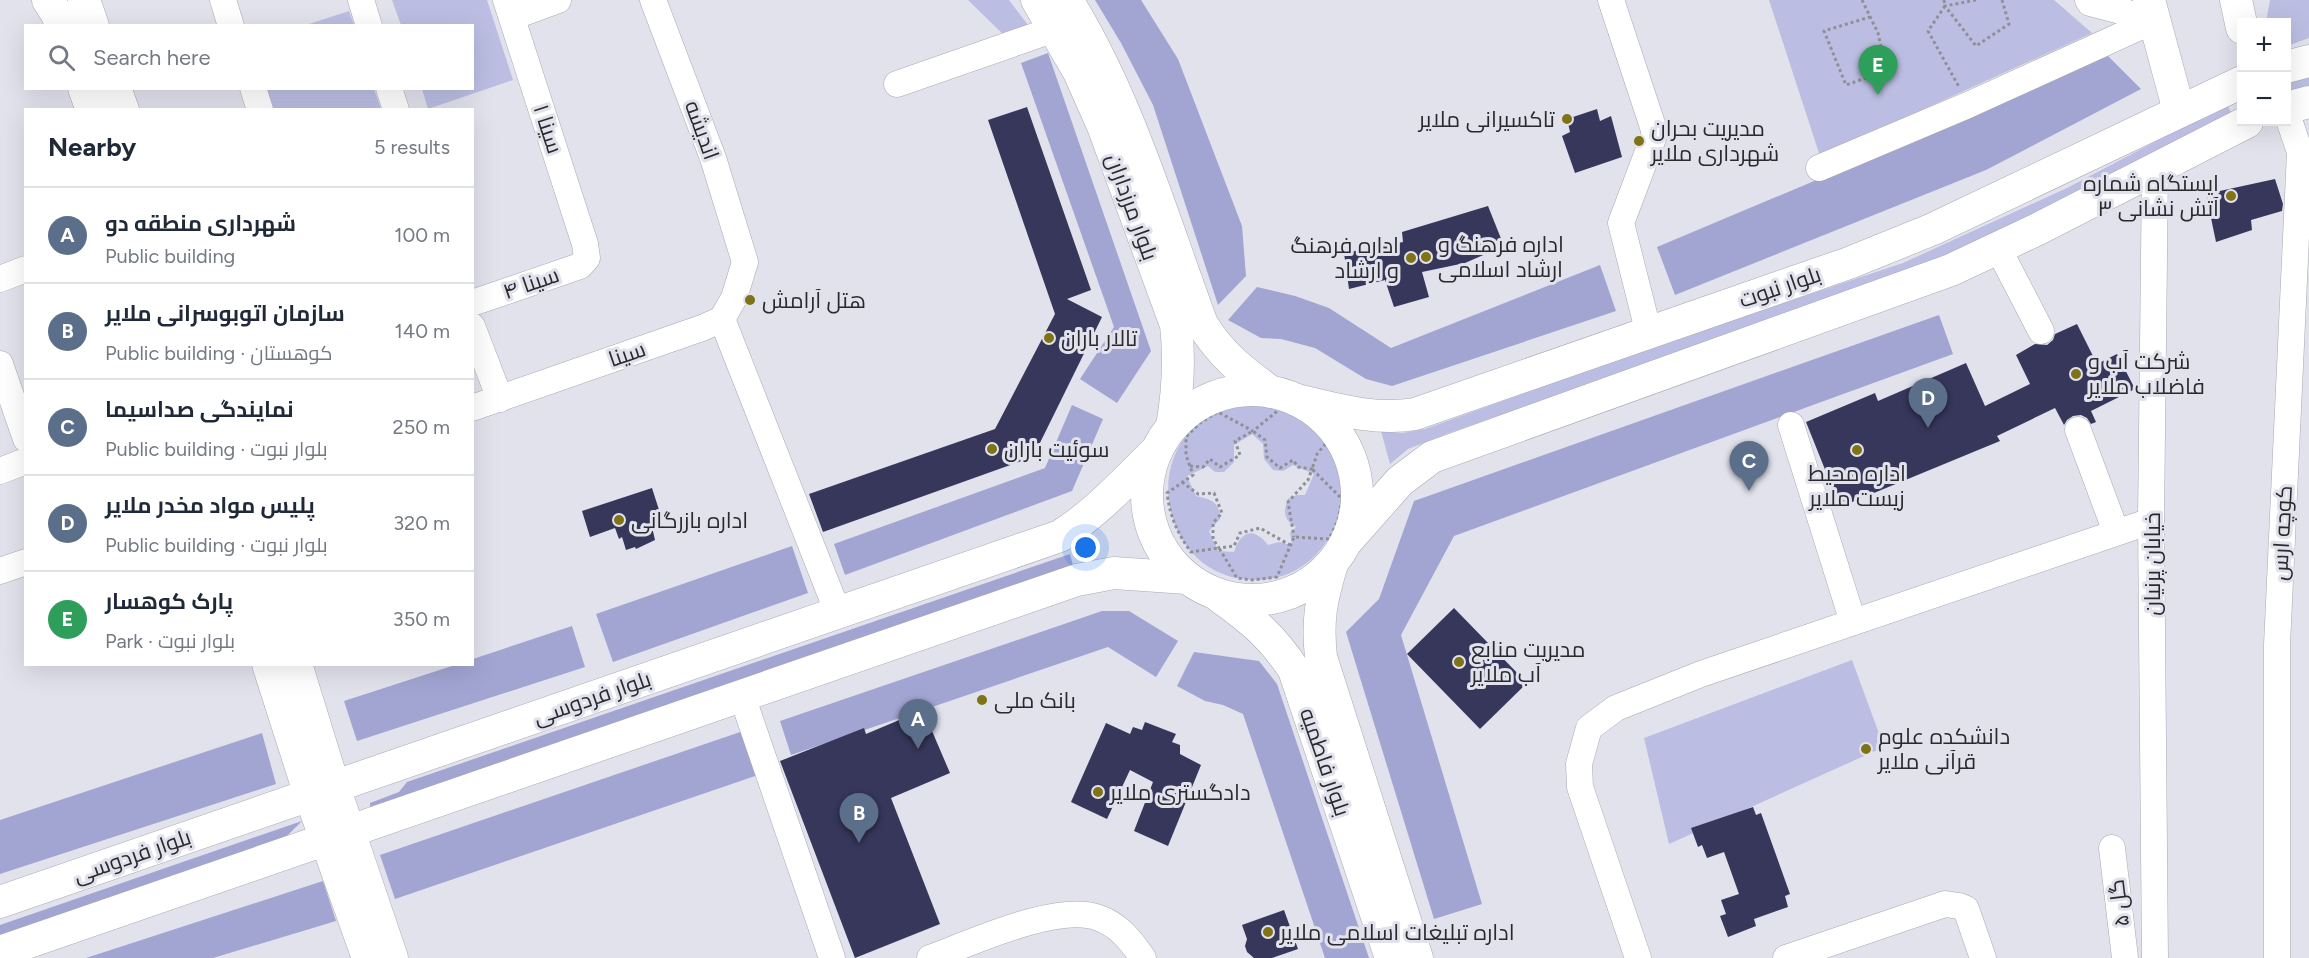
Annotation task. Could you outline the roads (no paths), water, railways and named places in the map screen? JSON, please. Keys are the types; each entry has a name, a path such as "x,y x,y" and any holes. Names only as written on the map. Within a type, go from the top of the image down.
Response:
{"main road":[{"path":"48,0 61,24"},
{"path":"84,0 92,24"},
{"name":"بلوار مرزداران","path":"1037,0 1078,72 1103,126 1176,326 1180,355 1177,394 1165,438 1148,477 1147,505 1154,533 1167,558 1187,578"},
{"name":"بلوار مرزداران","path":"1067,0 1105,69 1128,124 1202,324 1215,346 1244,372 1317,413 1334,429 1347,450 1354,472 1357,495 1354,519 1339,553"},
{"path":"2236,0 2239,18"},
{"path":"2152,10 2179,111"},
{"path":"2291,66 2309,61"},
{"name":"بلوار نبوت","path":"1165,438 1192,408 1217,396 1244,390 1373,415 1415,414 1649,334 1848,263 1934,229 2236,84"},
{"path":"85,90 91,108"},
{"path":"116,90 122,108"},
{"path":"2291,108 2309,102"},
{"name":"بلوار نبوت","path":"1217,595 1242,600 1267,600 1283,596 1313,581 1400,481 1432,457 1951,270 2155,169 2237,124"},
{"name":"بلوار فردوسی","path":"0,902 1060,536 1099,508 1165,438"},
{"name":"بلوار فاطمیه","path":"1339,553 1324,591 1318,627 1321,657 1417,958"},
{"path":"0,952 1077,580 1114,573 1187,578 1217,595"},
{"name":"بلوار فاطمیه","path":"1217,595 1260,626 1280,647 1294,670 1391,958"},
{"path":"269,666 322,791 338,836 392,958"},
{"path":"296,666 322,791"},
{"path":"338,836 368,958"}],"street":[{"path":"223,0 230,24"},
{"path":"361,0 368,24"},
{"path":"509,8 558,0"},
{"name":"اندیشه","path":"654,0 713,158 745,262 734,298 722,319"},
{"path":"1611,0 1655,133 1621,223 1649,334"},
{"path":"2088,0 2090,3 2152,10"},
{"name":"سینا ۱","path":"509,8 585,244 587,258"},
{"path":"1819,168 1968,105 2152,10"},
{"path":"897,84 1055,29"},
{"path":"390,90 395,108"},
{"name":"کوچه ارس","path":"2277,958 2277,645 2300,152 2291,125"},
{"name":"خیابان پرنیان","path":"2155,169 2151,521 2155,958"},
{"path":"1998,248 2041,331"},
{"name":"سینا ۴","path":"474,302 580,266 587,258"},
{"path":"0,279 24,269"},
{"path":"722,319 838,613"},
{"name":"سینا","path":"474,407 722,319"},
{"path":"474,331 500,399"},
{"path":"0,364 24,433"},
{"path":"1791,425 1853,622"},
{"path":"2078,430 2116,532"},
{"path":"0,471 24,462"},
{"path":"1638,958 1580,787 1579,764 1589,728 1616,708 1690,678 2151,521"},
{"path":"0,571 24,563"},
{"path":"742,696 832,958"},
{"name":"گل ۵","path":"2112,848 2125,958"},
{"path":"1786,958 1836,950 1945,904 1966,909 1983,958"},
{"path":"930,958 1041,918 1077,914 1099,918 1126,934 1143,958"}],"place":[{"name":"پارک کوهسار","path":"1878,95"},
{"name":"تاکسیرانی ملایر","path":"1567,119"},
{"name":"مدیریت بحران شهرداری ملایر","path":"1639,141"},
{"name":"ایستگاه شماره ۳ آتش نشانی","path":"2231,196"},
{"name":"اداره فرهنگ و ارشاد اسلامی","path":"1426,257"},
{"name":"اداره فرهنگ و ارشاد","path":"1411,258"},
{"name":"هتل آرامش","path":"750,300"},
{"name":"تالار باران","path":"1049,338"},
{"name":"شرکت آب و فاضلاب ملایر","path":"2076,374"},
{"name":"پلیس مواد مخدر ملایر","path":"1928,428"},
{"name":"سوئیت باران","path":"992,449"},
{"name":"اداره محیط زیست ملایر","path":"1857,450"},
{"name":"نمایندگی صداسیما","path":"1749,491"},
{"name":"اداره بازرگانی","path":"619,520"},
{"name":"مدیریت منابع آب ملایر","path":"1459,662"},
{"name":"بانک ملی","path":"982,700"},
{"name":"شهرداری منطقه دو","path":"918,749"},
{"name":"دانشکده علوم قرآنی ملایر","path":"1866,749"},
{"name":"دادگستری ملایر","path":"1098,792"},
{"name":"سازمان اتوبوسرانی ملایر","path":"859,843"},
{"name":"اداره تبلیغات اسلامی ملایر","path":"1268,932"}]}
